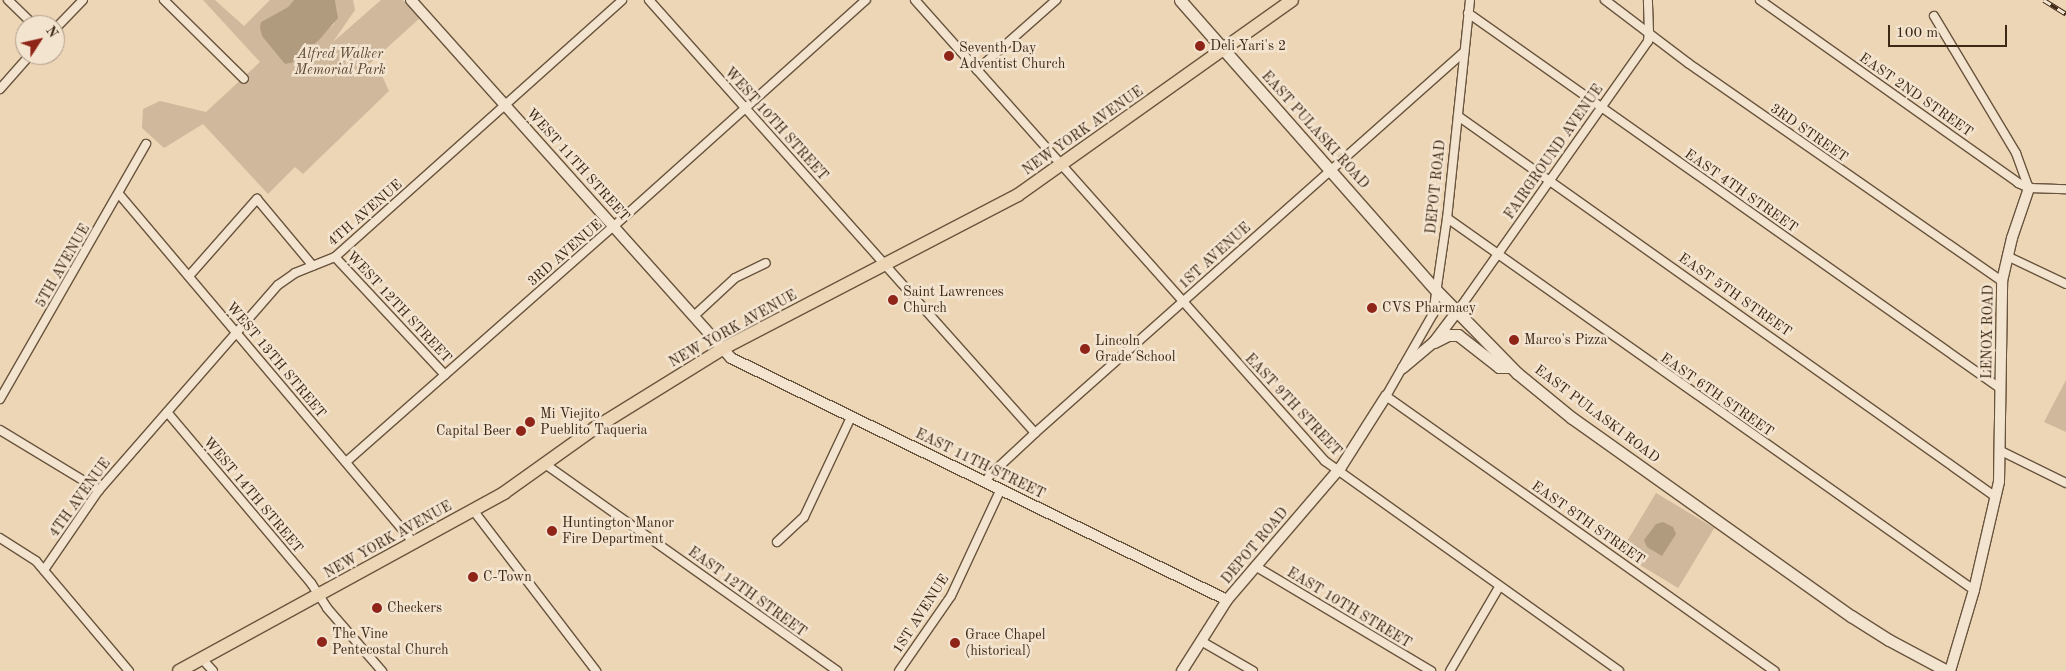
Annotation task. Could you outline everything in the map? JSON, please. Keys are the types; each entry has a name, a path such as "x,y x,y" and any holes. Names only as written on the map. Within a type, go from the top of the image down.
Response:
{"main road":[{"name":"EAST PULASKI ROAD","path":"1180,0 1437,290 1510,367 1572,418 1851,616 1889,640 1949,671"},
{"name":"NEW YORK AVENUE","path":"179,671 504,493 595,428 724,348 1018,195 1292,0"},
{"path":"1434,342 1448,335 1458,335 1498,367 1510,367"}],"street":[{"path":"8,0 24,15"},
{"path":"65,19 83,0"},
{"path":"164,0 244,79"},
{"name":"WEST 11TH STREET","path":"411,0 724,348"},
{"name":"4TH AVENUE","path":"44,570 99,490 236,332 286,278 335,257 622,0"},
{"name":"WEST 10TH STREET","path":"649,0 884,264"},
{"name":"3RD AVENUE","path":"346,462 866,0"},
{"name":"EAST 9TH STREET","path":"914,0 1325,461 1619,671"},
{"path":"977,70 1056,0"},
{"name":"DEPOT ROAD","path":"1182,671 1228,600 1337,471 1386,396 1433,314 1447,218 1470,0"},
{"name":"3RD STREET","path":"1605,0 1649,32 1659,42 1768,120 2002,281"},
{"name":"FAIRGROUND AVENUE","path":"1458,312 1648,41 1648,0"},
{"name":"EAST 2ND STREET","path":"1760,0 2018,183 2029,188 2066,189"},
{"name":"EAST 4TH STREET","path":"1468,13 2001,389"},
{"path":"1934,16 2016,153 2029,188"},
{"name":"1ST AVENUE","path":"986,481 992,473 1035,433 1464,52"},
{"path":"0,89 21,65"},
{"name":"EAST 5TH STREET","path":"1458,116 1996,497"},
{"name":"5TH AVENUE","path":"0,399 146,144"},
{"name":"LENOX ROAD","path":"1949,671 1974,590 1996,497 2000,451 2002,281 2007,256 2029,188"},
{"name":"WEST 13TH STREET","path":"119,194 414,543"},
{"path":"189,276 257,199 313,266"},
{"name":"EAST 6TH STREET","path":"1447,218 1974,590"},
{"path":"2007,256 2066,284"},
{"name":"WEST 12TH STREET","path":"335,257 445,375"},
{"path":"695,315 735,278 766,263"},
{"path":"884,264 1035,433"},
{"name":"DEPOT ROAD","path":"1402,368 1434,342 1458,312"},
{"name":"EAST 11TH STREET","path":"724,348 737,361 1228,600"},
{"name":"EAST 8TH STREET","path":"1386,396 1776,671"},
{"name":"WEST 14TH STREET","path":"167,412 312,583 327,608 382,671"},
{"path":"777,542 804,517 851,417"},
{"path":"0,430 99,490"},
{"path":"2000,451 2066,483"},
{"name":"EAST 12TH STREET","path":"545,464 837,671"},
{"name":"1ST AVENUE","path":"899,671 951,596 1001,489"},
{"path":"473,510 596,671"},
{"path":"0,538 28,555 44,570 129,671"},
{"name":"EAST 10TH STREET","path":"1255,566 1431,671"},
{"path":"1450,671 1500,587"},
{"path":"1201,640 1253,671"},
{"path":"202,659 213,671"}],"green space":[{"name":"Alfred Walker Memorial Park","path":"203,0 215,0 244,26 270,0 294,0 288,7 261,22 285,64 292,63 334,24 337,12 335,0 353,0 355,10 333,42 381,0 403,0 420,18 357,75 377,65 389,91 303,174 295,167 268,194 203,124 164,148 142,128 143,109 160,101 206,112 260,62"},
{"path":"2066,380 2066,432 2044,422"},
{"path":"1656,493 1714,528 1678,588 1620,553"}],"shaded area":[{"path":"294,0 335,0 338,18 319,40 292,63 285,64 262,36 260,28 261,22 288,7"},
{"path":"1663,522 1673,527 1676,534 1662,556 1647,547 1644,540 1656,524"}],"railway":[{"path":"2044,0 2066,14"}],"place":[{"name":"Deli Yari's 2","path":"1200,46"},
{"name":"Seventh Day Adventist Church","path":"949,56"},
{"name":"Saint Lawrences Church","path":"893,300"},
{"name":"CVS Pharmacy","path":"1372,308"},
{"name":"Marco's Pizza","path":"1514,340"},
{"name":"Lincoln Grade School","path":"1085,349"},
{"name":"Mi Viejito Pueblito Taqueria","path":"530,422"},
{"name":"Capital Beer","path":"521,431"},
{"name":"Huntington Manor Fire Department","path":"552,531"},
{"name":"C-Town","path":"473,577"},
{"name":"Checkers","path":"377,608"},
{"name":"The Vine Pentecostal Church","path":"322,642"},
{"name":"Grace Chapel (historical)","path":"955,643"}]}
